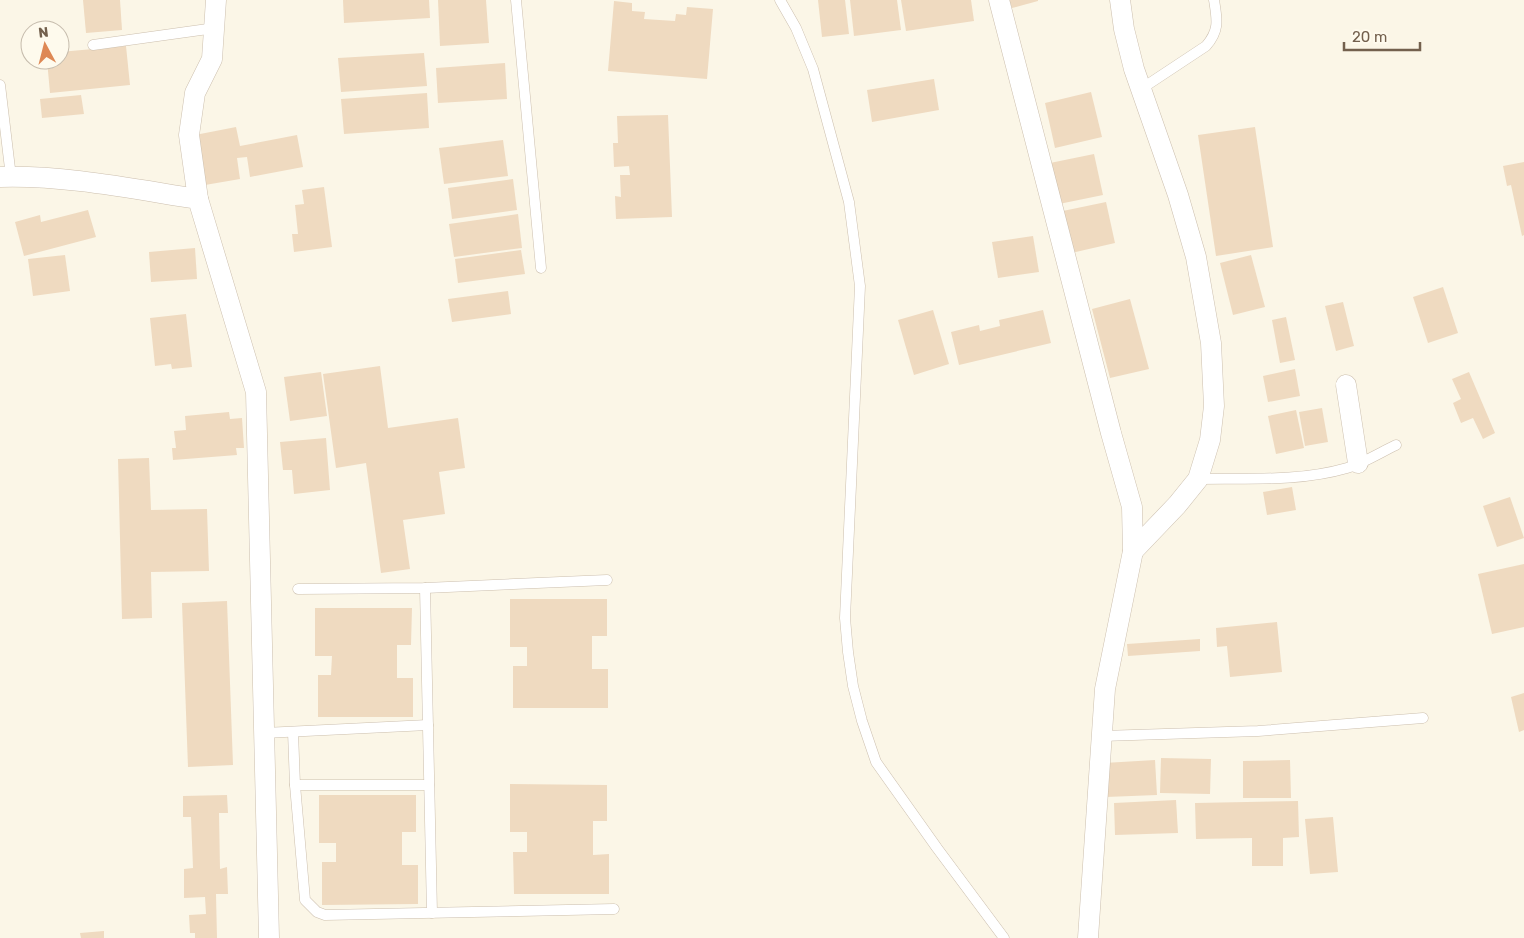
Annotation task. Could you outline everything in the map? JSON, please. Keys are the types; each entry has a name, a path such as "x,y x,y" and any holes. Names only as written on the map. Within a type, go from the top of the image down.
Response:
{"street":[{"path":"216,0 212,58 195,93 189,135 198,199 256,392 269,938"},
{"path":"1000,0 1111,433 1132,507 1133,552 1105,689 1088,938"},
{"path":"1120,0 1124,29 1134,69 1178,195 1196,257 1211,343 1214,406 1210,440 1198,479 1177,506 1133,552"},
{"path":"6,177 102,184 198,199"},
{"path":"1346,385 1358,463"}],"lane":[{"path":"516,0 541,268"},
{"path":"780,0 796,28 814,69 848,202 860,286 845,618 853,686 862,721 876,762 1004,938"},
{"path":"1141,89 1206,46 1214,38 1217,25 1214,0"},
{"path":"93,44 214,28"},
{"path":"0,86 6,177"},
{"path":"1198,479 1284,478 1318,474 1349,467 1396,445"},
{"path":"298,589 425,588 607,580"},
{"path":"425,588 432,913"},
{"path":"1102,736 1258,731 1423,718"},
{"path":"264,732 428,725"},
{"path":"293,732 295,785 305,900 316,912 325,915 614,908"},
{"path":"295,785 429,785"}],"building":[{"path":"83,0 120,0 122,30 86,33"},
{"path":"343,0 429,0 430,18 344,23"},
{"path":"438,0 486,0 489,43 440,46"},
{"path":"818,0 845,0 849,34 822,37"},
{"path":"850,0 897,0 901,30 854,36"},
{"path":"901,0 971,0 974,21 906,31"},
{"path":"1009,0 1038,0 1038,1 1012,8"},
{"path":"614,1 632,3 632,11 645,12 644,19 675,21 676,14 686,15 687,7 713,9 707,79 608,71"},
{"path":"126,46 130,85 50,93 48,70 70,70 70,51"},
{"path":"424,53 427,86 341,92 338,58"},
{"path":"505,63 507,99 438,103 436,68"},
{"path":"934,79 939,110 872,122 867,90"},
{"path":"1091,92 1102,137 1055,148 1045,103"},
{"path":"427,93 429,128 344,134 341,99"},
{"path":"81,95 84,114 42,118 40,99"},
{"path":"668,115 672,217 616,219 615,196 621,197 620,175 630,175 629,166 614,167 613,143 618,143 617,116"},
{"path":"236,127 240,146 297,135 303,167 250,177 247,157 237,158 240,179 205,185 195,135"},
{"path":"1255,127 1273,247 1216,256 1198,135"},
{"path":"503,140 508,176 444,184 439,148"},
{"path":"1094,154 1103,195 1059,204 1050,163"},
{"path":"1524,162 1524,235 1522,236 1511,185 1507,186 1503,166"},
{"path":"513,179 517,210 452,219 448,188"},
{"path":"324,187 332,247 294,252 292,234 298,234 295,205 304,204 302,190"},
{"path":"1106,202 1115,243 1067,254 1058,212"},
{"path":"88,210 96,237 24,256 15,222 40,215 41,222"},
{"path":"518,214 522,248 454,257 449,224"},
{"path":"1033,236 1039,272 998,278 992,242"},
{"path":"195,248 197,279 151,282 149,252"},
{"path":"521,250 525,274 458,283 455,259"},
{"path":"65,255 70,291 33,296 28,259"},
{"path":"1251,255 1265,307 1233,315 1220,263"},
{"path":"1443,287 1458,333 1428,343 1413,297"},
{"path":"508,291 511,314 452,322 448,299"},
{"path":"1130,299 1149,369 1110,378 1092,309"},
{"path":"1343,302 1354,346 1336,351 1325,306"},
{"path":"933,310 949,364 914,375 898,320"},
{"path":"1043,310 1051,343 959,365 951,332 979,325 980,331 1000,326 999,320"},
{"path":"186,314 192,367 172,369 171,364 155,366 150,318"},
{"path":"1286,317 1295,360 1280,363 1272,320"},
{"path":"380,366 388,428 458,418 465,468 439,472 445,514 403,520 410,569 381,573 366,463 336,468 323,374"},
{"path":"1295,369 1300,396 1268,402 1263,376"},
{"path":"321,372 327,416 290,421 284,377"},
{"path":"1469,372 1495,433 1483,439 1473,418 1461,423 1453,403 1461,399 1452,379"},
{"path":"1322,408 1328,442 1305,446 1299,412"},
{"path":"1296,410 1304,448 1276,454 1268,416"},
{"path":"229,412 230,419 242,418 244,448 236,448 237,455 173,460 172,448 176,448 174,431 186,430 185,416"},
{"path":"326,438 330,490 294,494 292,470 283,470 280,442"},
{"path":"149,458 151,510 207,509 209,571 151,572 152,618 122,619 118,459"},
{"path":"1292,487 1296,510 1267,515 1263,492"},
{"path":"1510,497 1524,538 1497,547 1483,506"},
{"path":"1524,564 1524,627 1492,634 1478,574"},
{"path":"510,599 607,599 607,636 592,636 592,669 608,669 608,708 513,708 513,666 527,666 527,647 510,647"},
{"path":"227,601 233,765 188,767 182,603"},
{"path":"315,608 412,608 411,645 397,645 397,678 413,678 413,717 318,717 318,675 331,675 332,656 315,656"},
{"path":"1277,622 1282,672 1230,677 1227,646 1217,647 1216,628"},
{"path":"1200,639 1200,651 1128,656 1127,644"},
{"path":"1524,693 1524,730 1519,732 1511,697"},
{"path":"1161,758 1211,759 1210,794 1160,793"},
{"path":"1155,760 1157,795 1106,797 1104,763"},
{"path":"1290,760 1291,798 1243,798 1243,761"},
{"path":"510,784 607,785 607,821 593,821 593,855 609,854 609,894 514,894 513,852 527,852 527,832 510,832"},
{"path":"227,795 228,813 219,813 220,869 227,867 228,894 216,894 217,938 195,938 195,933 190,933 189,915 206,914 205,897 184,898 184,869 193,868 191,817 183,817 183,796"},
{"path":"319,795 416,795 416,832 402,832 402,865 418,865 418,904 322,905 322,862 336,862 336,843 319,843"},
{"path":"1176,800 1178,833 1115,835 1114,803"},
{"path":"1298,801 1299,837 1283,838 1283,866 1252,866 1252,838 1196,839 1195,803"},
{"path":"1333,817 1338,872 1310,874 1305,819"},
{"path":"104,931 104,938 81,938 80,933"}]}
